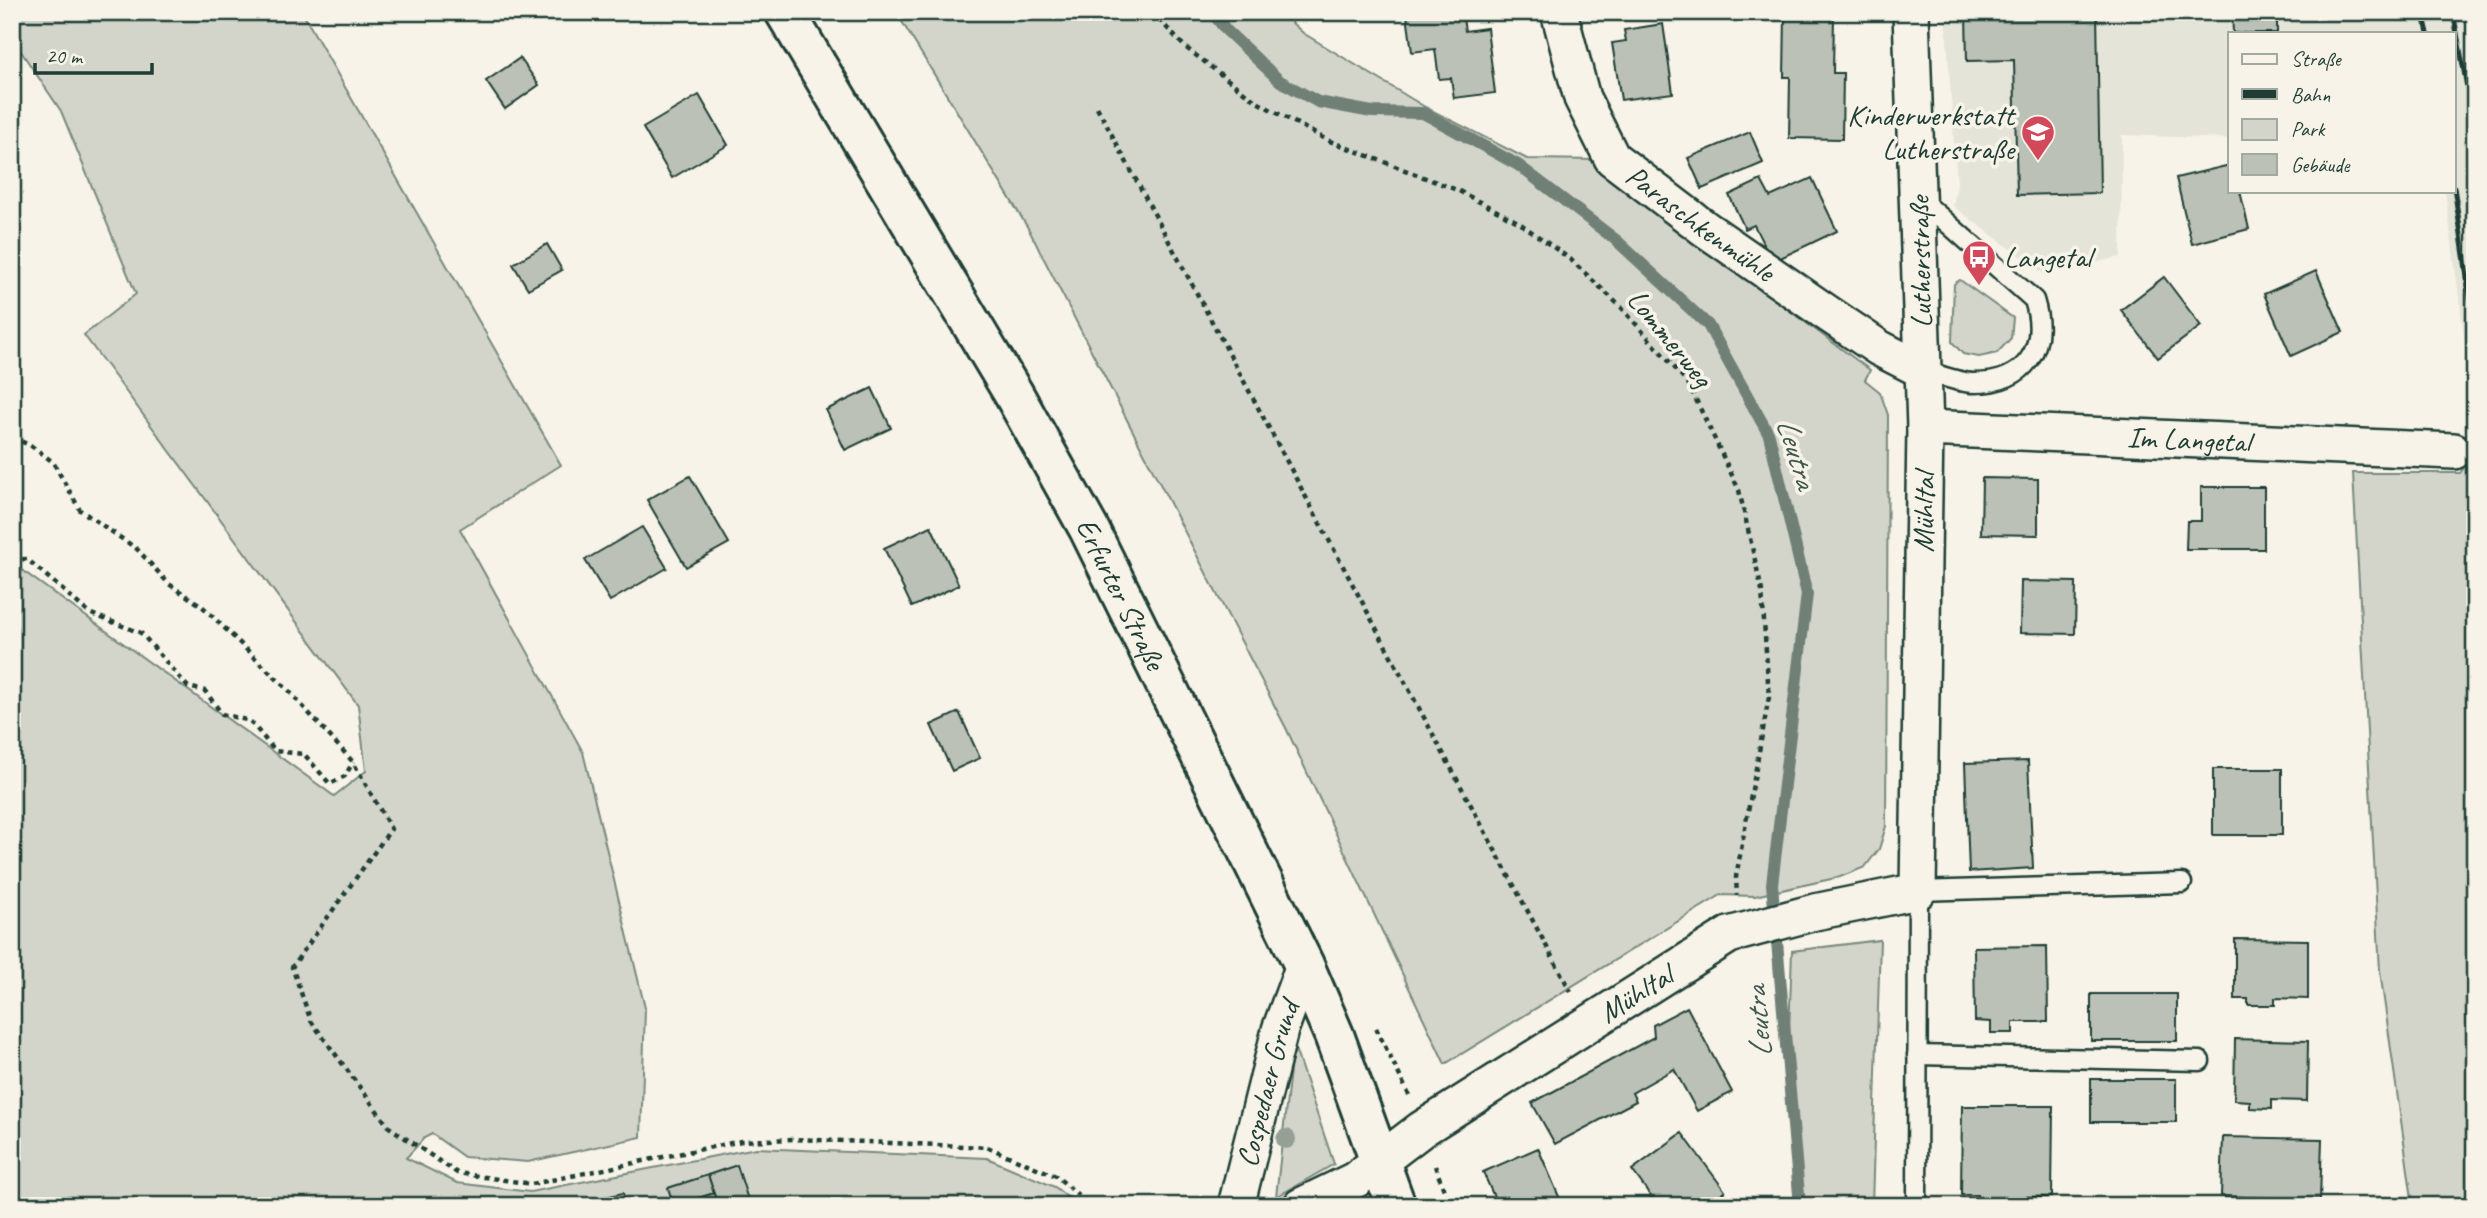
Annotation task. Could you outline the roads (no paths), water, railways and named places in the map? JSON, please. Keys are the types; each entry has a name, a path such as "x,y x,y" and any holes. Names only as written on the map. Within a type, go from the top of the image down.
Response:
{"main road":[{"name":"Erfurter Straße","path":"785,12 1013,393 1089,528 1304,965 1334,1035 1396,1206"}],"street":[{"name":"Paraschkenmühle","path":"1559,12 1581,98 1612,158 1704,228 1824,312 1879,348 1922,370"},
{"name":"Lutherstraße","path":"1911,12 1925,428"},
{"name":"Im Langetal","path":"1925,428 2455,450"},
{"name":"Mühltal","path":"1381,1161 1422,1129 1730,935 1815,912 1918,891 1925,428"},
{"name":"Cospedaer Grund","path":"1236,1206 1280,1030 1304,965"},
{"path":"1301,1206 1355,1181 1381,1161"}],"lane":[{"path":"1919,197 2034,300 2040,318 2032,354 2018,371 2001,381 1971,383 1922,370"},
{"name":"Mühltal","path":"1917,1206 1918,891 2182,883"},
{"path":"1917,1055 2200,1061"}],"waterway":[{"name":"Leutra","path":"1212,12 1226,30 1280,81 1318,102 1372,112 1423,113 1518,165 1616,240 1708,325 1769,435 1807,594 1772,884 1800,1206"}],"railway":[{"path":"2423,12 2428,32"},
{"path":"2453,12 2475,130"},
{"path":"2455,192 2475,331"}],"place":[{"name":"Kinderwerkstatt Lutherstraße","path":"2038,162"},
{"name":"Langetal","path":"1979,287"}]}
